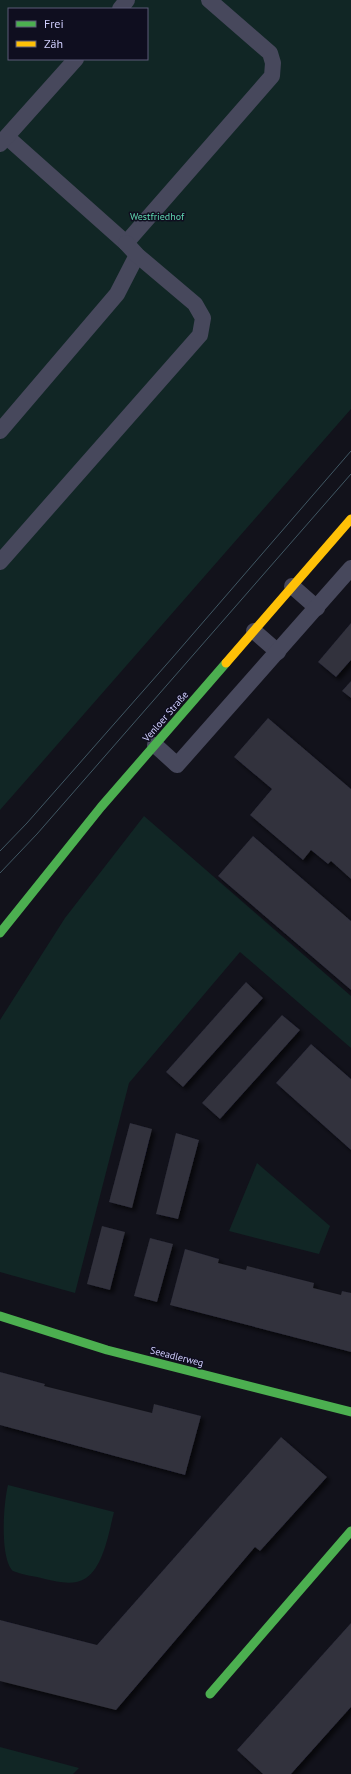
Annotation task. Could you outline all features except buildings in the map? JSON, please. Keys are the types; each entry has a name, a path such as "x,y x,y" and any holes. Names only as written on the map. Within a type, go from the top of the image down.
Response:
{"street":[{"name":"Venloer Straße","path":"0,932 101,807 351,519"},
{"name":"Seeadlerweg","path":"0,1316 107,1350 351,1412"},
{"path":"210,1694 351,1531"}],"lane":[{"path":"121,8 127,0"},
{"path":"0,431 117,294 132,249 272,76 273,63 270,53 209,0"},
{"path":"0,562 200,335 203,318 195,304 3,140 75,60"},
{"path":"155,745 177,765 351,568"},
{"path":"292,586 317,608"},
{"path":"254,631 278,652"}],"green space":[{"name":"Westfriedhof","path":"0,0 351,0 351,409 0,810"},
{"path":"144,816 351,996 351,1048 240,952 129,1083 75,1293 0,1272 0,1020 65,918"},
{"path":"257,1163 330,1226 319,1254 229,1231"},
{"path":"8,1485 114,1512 105,1548 97,1565 86,1578 76,1582 66,1583 20,1574 13,1571 9,1565 4,1544 4,1518"},
{"path":"0,1747 79,1768 73,1774 0,1774"}],"tram line":[{"path":"0,851 27,823 173,657 351,451"},
{"path":"0,873 37,834 351,474"}],"traffic: fast":[{"path":"0,933 101,807 226,663"},
{"path":"0,1316 107,1350 351,1412"},
{"path":"210,1694 351,1531"}],"traffic: slow":[{"path":"226,663 351,519"}]}
